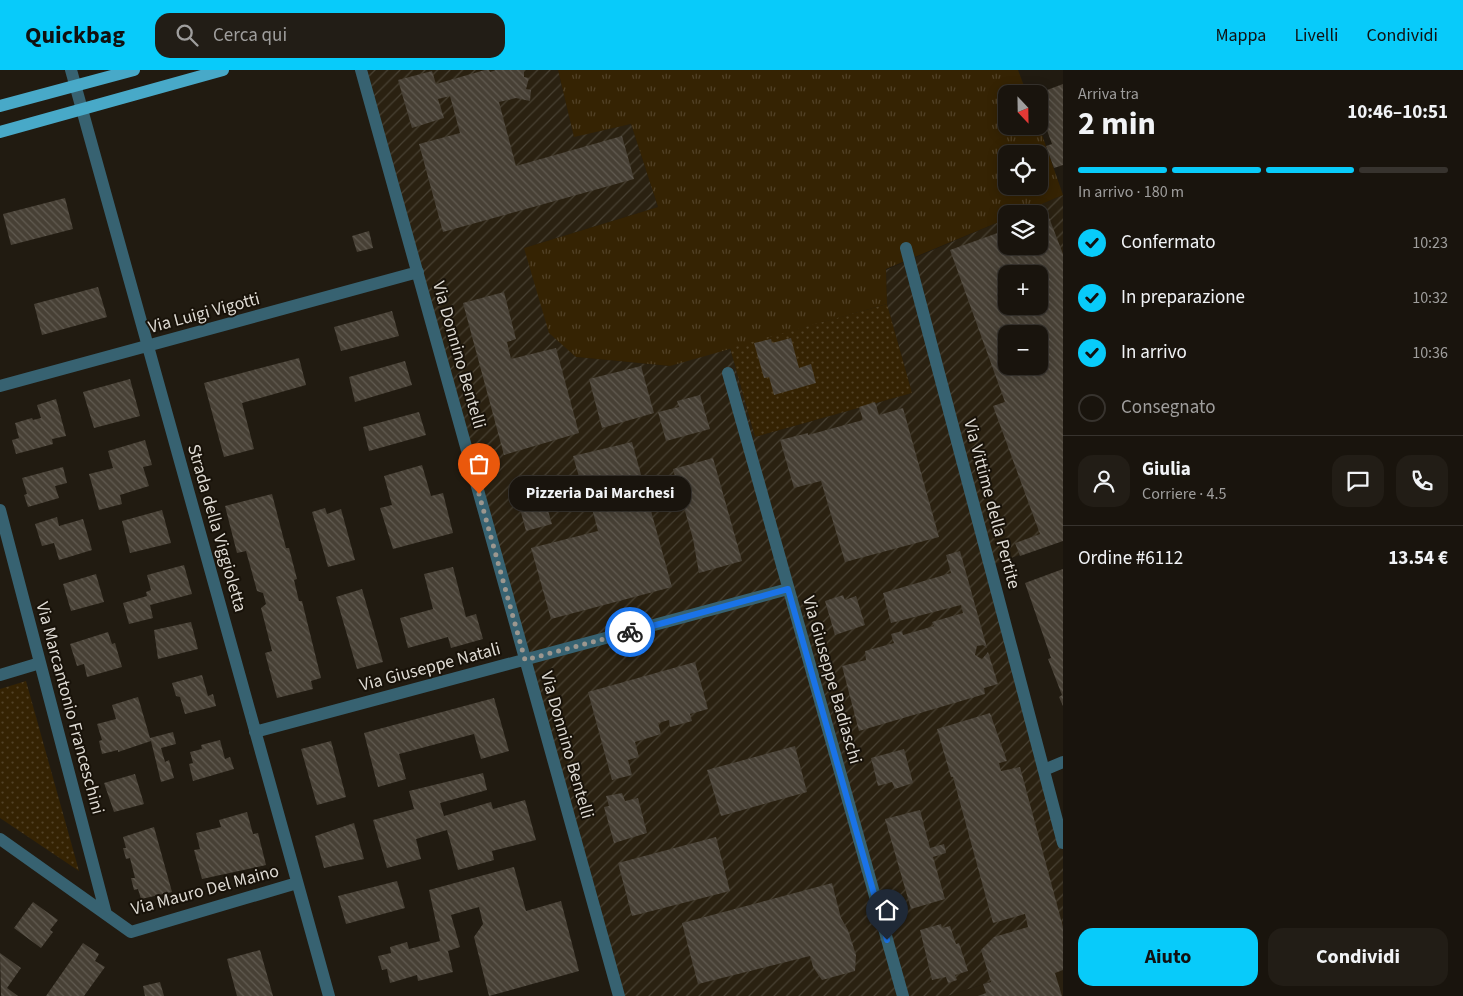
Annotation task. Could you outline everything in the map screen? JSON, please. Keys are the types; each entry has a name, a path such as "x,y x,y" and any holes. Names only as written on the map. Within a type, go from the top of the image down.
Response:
{"main road":[{"path":"0,106 134,70"},
{"path":"0,132 223,70"}],"street":[{"name":"Strada della Viggioletta","path":"71,70 329,996"},
{"name":"Via Donnino Bentelli","path":"361,70 618,996"},
{"name":"Via Vittime della Pertite","path":"906,248 1063,843"},
{"name":"Via Luigi Vigotti","path":"0,386 418,272"},
{"name":"Via Giuseppe Badiaschi","path":"728,373 903,996"},
{"name":"Via Marcantonio Franceschini","path":"0,510 106,914"},
{"name":"Via Giuseppe Natali","path":"255,732 788,589"},
{"path":"0,675 40,663"},
{"path":"1044,770 1063,762"},
{"name":"Via Mauro Del Maino","path":"0,838 131,932 297,883"}],"shaded area":[{"path":"360,70 558,70 574,136 631,124 658,207 524,248 576,357 669,366 730,348 755,437 912,393 887,304 886,270 998,222 998,255 1048,255 1048,205 1039,205 1063,195 1063,539 989,566 1063,840 1063,958 947,996 618,996"},
{"path":"1063,958 1063,996 947,996"}],"green space":[{"path":"558,70 1018,70 1024,85 998,85 998,135 1042,135 1046,145 998,145 998,195 1048,195 1048,152 1063,195 1039,205 998,205 998,222 886,269 887,304 670,366 576,357 549,333 524,248 658,207 631,124 574,137"},
{"path":"887,304 912,393 755,437 730,348"},
{"path":"26,681 79,871 0,818 0,689"}],"building":[{"path":"485,70 490,72 496,70 524,70 524,77 529,78 526,89 531,90 530,101 516,98 499,102 516,166 622,136 634,179 443,232 419,144 460,133 450,96 438,99 444,118 412,128 398,80 432,71 436,84"},
{"path":"1063,84 1063,165 1054,168 1048,152 1048,145 1052,144 1048,133 1048,90"},
{"path":"65,198 73,229 11,245 3,214"},
{"path":"1048,215 1063,254 1063,541 1020,556 1015,543 1040,534 993,406 1005,402 950,250 998,233 998,255 1048,255"},
{"path":"369,231 373,248 357,252 352,236"},
{"path":"98,287 107,317 42,335 34,304"},
{"path":"504,292 516,339 507,342 511,359 556,348 579,433 504,455 463,303"},
{"path":"392,311 399,336 341,351 334,327"},
{"path":"791,338 799,368 811,364 816,383 774,395 769,377 764,378 754,343 771,339 772,343"},
{"path":"299,358 306,385 242,403 254,449 224,457 204,383"},
{"path":"405,361 412,385 355,402 349,377"},
{"path":"641,366 654,413 602,428 589,379"},
{"path":"130,379 140,416 94,428 83,392"},
{"path":"700,395 710,429 666,441 658,412 679,407 677,401"},
{"path":"56,399 66,436 52,439 53,444 16,454 12,440 19,438 15,423 32,418 33,420 41,418 37,405"},
{"path":"875,402 879,415 903,408 939,537 845,562 821,481 794,488 780,440 808,433 808,435 863,420 859,407"},
{"path":"419,412 426,435 369,451 363,427"},
{"path":"145,440 152,465 143,467 149,486 120,495 122,504 99,510 89,474 113,468 108,451"},
{"path":"632,442 672,587 551,619 531,548 598,531 586,486 582,487 573,456"},
{"path":"713,458 742,561 699,573 693,539 673,469"},
{"path":"422,465 431,496 443,493 453,533 393,549 380,508 392,505 384,476"},
{"path":"63,467 67,483 55,486 59,498 28,507 24,495 27,494 22,478"},
{"path":"547,493 551,507 547,507 552,524 526,531 518,501"},
{"path":"272,494 286,548 289,548 297,579 294,580 299,601 302,601 321,678 311,681 313,689 277,698 265,653 272,651 261,608 266,604 263,593 257,591 246,551 237,553 225,506"},
{"path":"325,508 327,514 341,509 355,560 328,567 312,512"},
{"path":"162,510 171,543 130,553 122,521"},
{"path":"57,517 59,526 83,519 92,550 59,560 54,543 42,546 35,524"},
{"path":"960,551 987,648 983,645 977,646 975,655 982,659 988,652 998,684 984,688 985,694 859,731 842,666 866,660 865,651 894,643 891,634 902,631 903,635 934,626 932,622 963,613 961,605 891,623 883,593 951,573 946,555"},
{"path":"184,565 192,594 150,605 153,618 129,624 123,603 147,596 146,592 151,590 147,575"},
{"path":"453,567 466,617 476,614 483,639 451,648 448,637 408,648 400,618 433,609 424,574"},
{"path":"1063,569 1063,706 1059,697 1062,695 1048,659 1051,658 1025,583"},
{"path":"96,574 104,602 71,611 63,584"},
{"path":"362,589 383,662 357,669 336,597"},
{"path":"843,595 845,600 856,596 865,625 835,635 825,601"},
{"path":"191,622 198,649 158,659 154,630"},
{"path":"108,632 112,644 115,643 122,667 87,677 84,664 77,666 70,644"},
{"path":"695,662 708,709 690,714 692,721 670,727 669,720 658,723 661,734 635,742 639,757 628,760 632,775 612,780 588,692"},
{"path":"202,675 208,696 213,694 216,706 185,714 180,697 176,696 172,683"},
{"path":"138,697 150,738 173,732 176,744 161,748 165,762 169,760 174,778 161,782 151,741 118,752 118,750 102,754 99,741 102,740 97,724 116,719 112,705"},
{"path":"494,698 509,751 481,759 474,734 399,754 406,779 378,787 364,733"},
{"path":"990,713 1007,761 999,763 1001,771 1020,767 1063,927 1063,970 1055,973 1062,996 978,996 986,993 983,984 991,982 981,950 994,937 1028,927 1025,914 993,923 953,777 951,777 937,729"},
{"path":"220,740 225,759 230,757 234,769 193,781 189,764 193,763 190,752 202,749 201,745"},
{"path":"331,741 346,797 317,805 301,749"},
{"path":"795,746 807,792 721,816 707,770"},
{"path":"904,749 913,783 895,789 892,782 878,786 871,758"},
{"path":"483,773 487,790 440,803 444,816 491,802 493,809 525,800 536,840 492,851 494,860 458,870 447,830 416,839 421,859 387,868 373,820 414,809 409,791"},
{"path":"135,774 144,804 114,812 104,783"},
{"path":"622,793 625,801 638,798 647,833 614,843 604,807 609,806 606,796"},
{"path":"920,810 930,848 944,844 946,853 933,857 945,899 911,909 885,819"},
{"path":"247,812 253,834 258,833 266,865 202,879 194,850 200,849 196,833 221,827 219,820"},
{"path":"354,823 364,859 324,868 315,836"},
{"path":"154,827 172,892 141,899 138,889 134,890 131,878 135,878 130,858 126,859 123,837"},
{"path":"716,837 730,891 632,916 618,863"},
{"path":"514,867 526,911 561,901 579,971 489,996 474,937 483,924 479,907 451,915 460,947 448,951 453,972 418,981 417,975 390,983 387,969 382,970 378,956 391,953 390,947 407,942 409,949 440,941 429,890"},
{"path":"397,881 405,908 346,924 338,896"},
{"path":"832,883 841,918 848,930 856,955 855,971 822,980 813,967 810,956 698,984 682,923"},
{"path":"33,902 58,920 50,930 53,932 41,948 14,928"},
{"path":"941,924 942,928 950,926 956,944 959,943 968,971 955,975 957,980 948,983 946,977 932,980 920,930"},
{"path":"83,943 99,954 95,961 105,967 84,996 46,996"},
{"path":"260,950 273,996 237,996 227,959"},
{"path":"0,953 21,968 7,988 18,996 1,996"},
{"path":"160,982 164,996 145,996 143,986"}],"way so far":[{"path":"479,494 525,660 630,632"}],"place":[{"name":"Pizzeria Dai Marchesi","path":"479,494"}],"route":[{"path":"630,632 788,589 887,940"}]}
